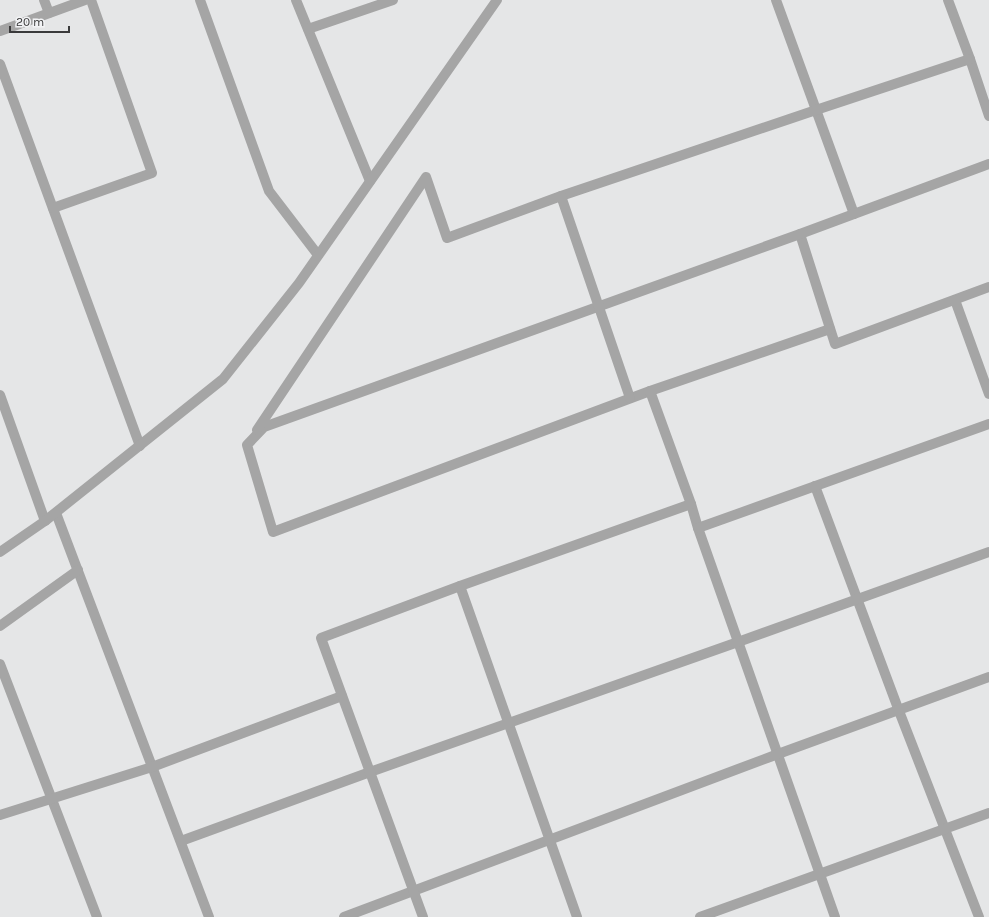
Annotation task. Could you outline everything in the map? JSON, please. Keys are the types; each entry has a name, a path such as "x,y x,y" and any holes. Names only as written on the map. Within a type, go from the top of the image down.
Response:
{"street":[{"path":"44,0 49,13"},
{"path":"0,30 85,0"},
{"path":"52,208 152,173 91,0"},
{"path":"200,0 269,191 318,256"},
{"path":"296,0 370,181"},
{"path":"308,29 393,0"},
{"path":"776,0 854,214"},
{"path":"948,0 989,116"},
{"path":"0,552 56,513 223,379 299,283 496,1"},
{"path":"247,445 426,178 447,238 561,196 970,59"},
{"path":"0,64 140,446"},
{"path":"247,445 264,427 800,234 989,164"},
{"path":"561,196 630,398"},
{"path":"800,234 835,344 989,287"},
{"path":"955,300 989,394"},
{"path":"247,445 273,532 630,398 830,329"},
{"path":"650,391 835,917"},
{"path":"0,395 45,521"},
{"path":"698,528 989,424"},
{"path":"815,486 899,711 979,917"},
{"path":"423,917 321,638 460,586 691,504"},
{"path":"56,513 209,917"},
{"path":"180,842 370,772 989,552"},
{"path":"0,626 78,570"},
{"path":"460,586 577,917"},
{"path":"0,664 97,917"},
{"path":"344,917 778,754 989,677"},
{"path":"0,815 152,767 342,696"},
{"path":"700,917 989,813"}]}
